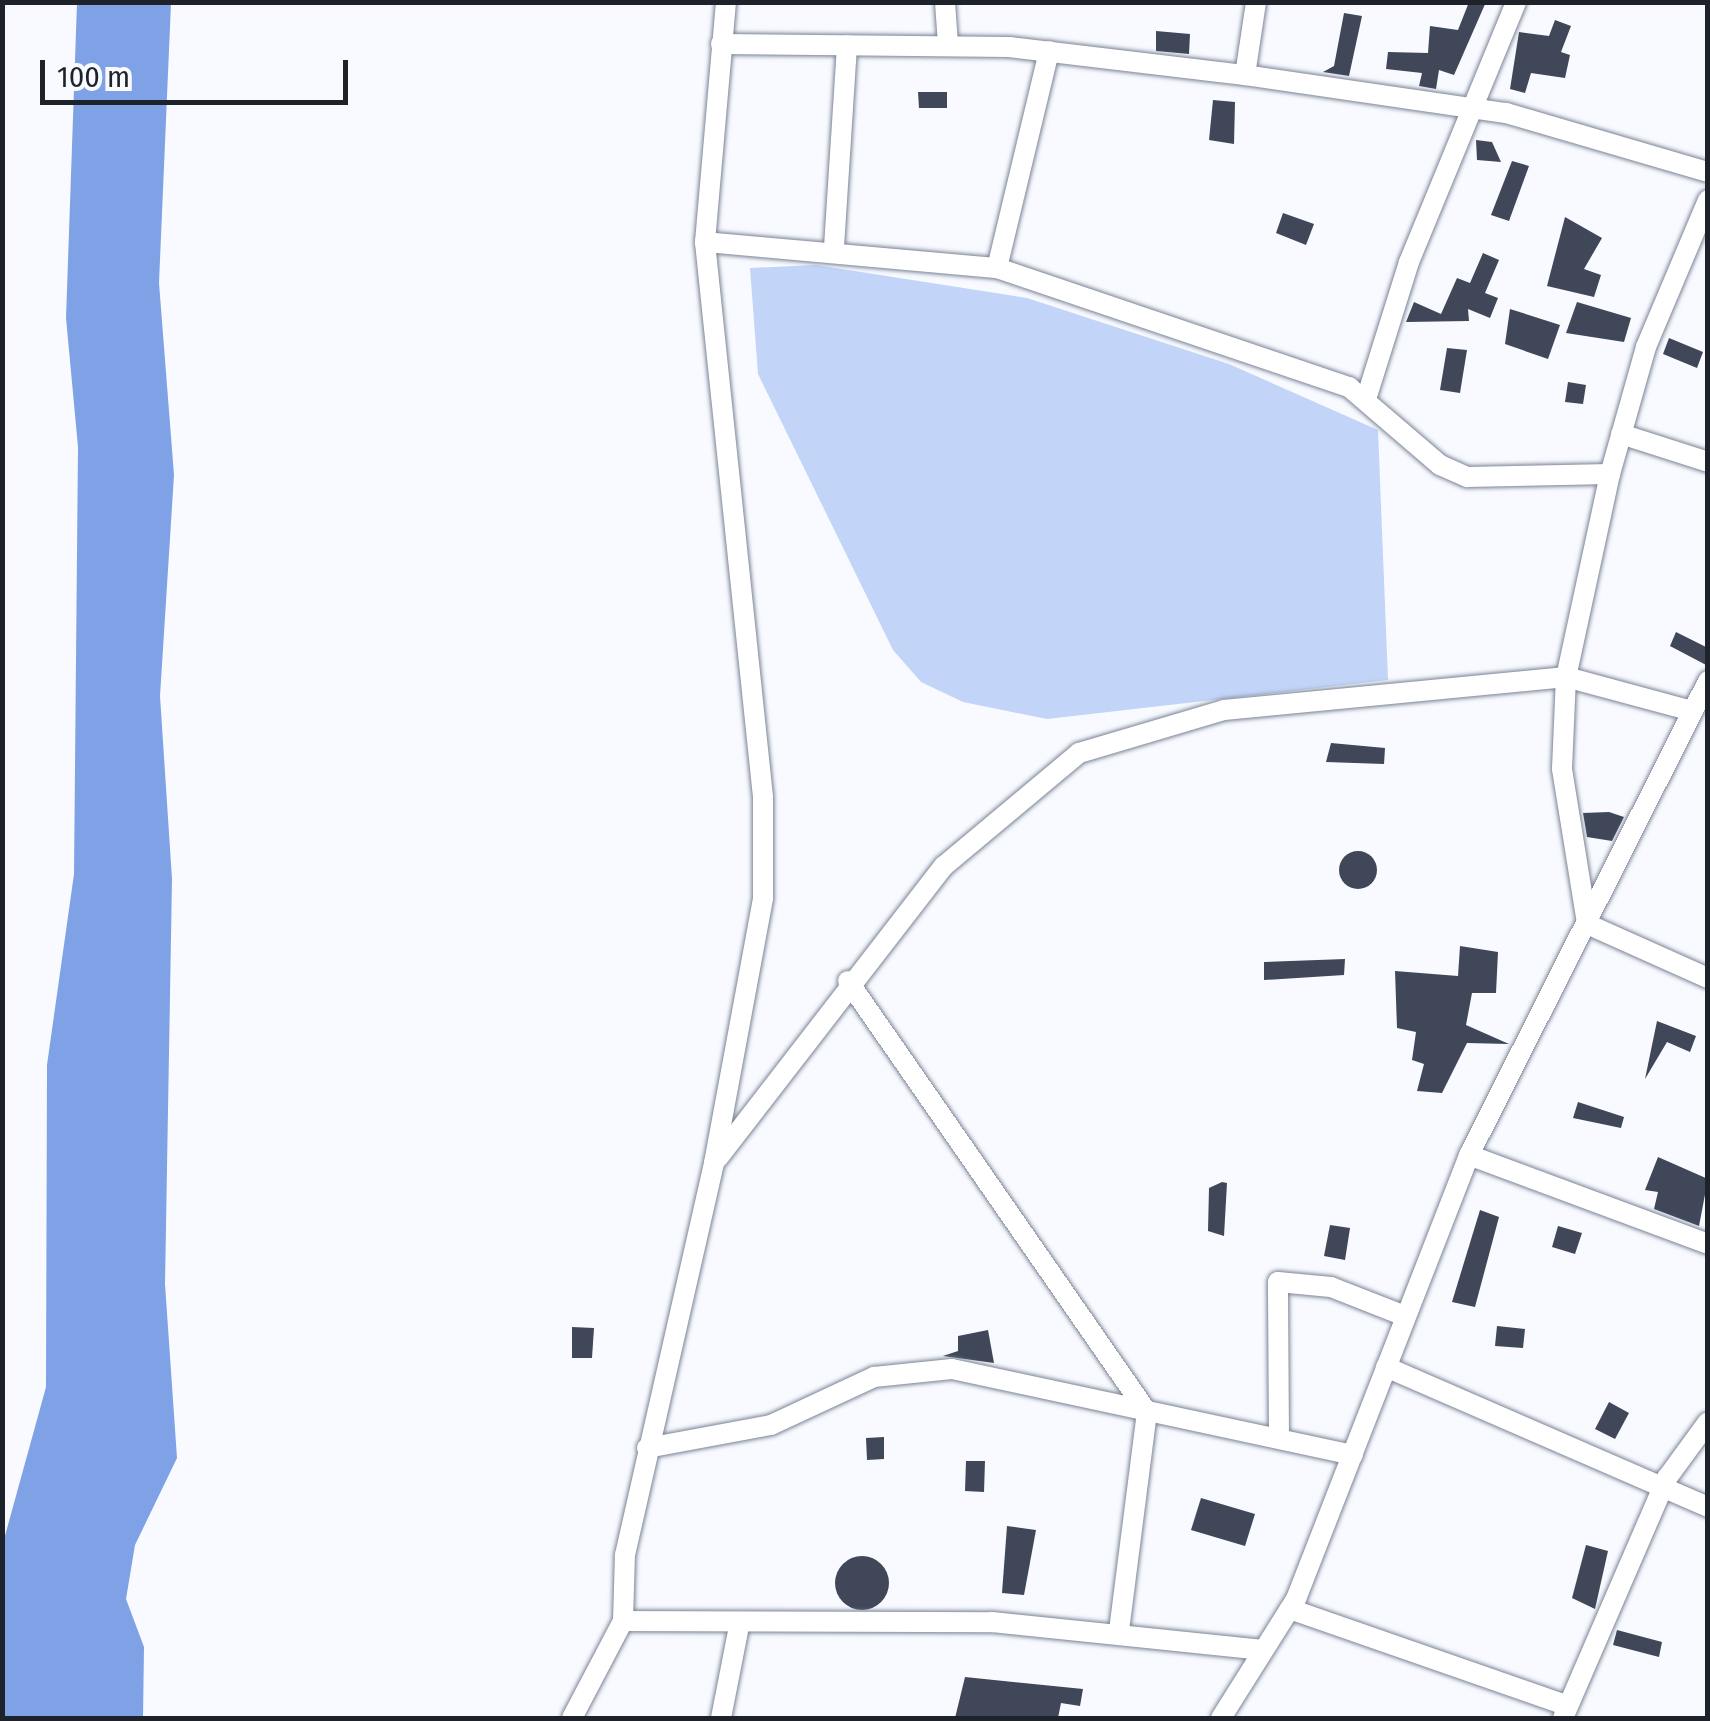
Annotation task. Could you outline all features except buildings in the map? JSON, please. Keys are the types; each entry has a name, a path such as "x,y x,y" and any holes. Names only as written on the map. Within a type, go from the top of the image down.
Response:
{"street":[{"path":"578,1715 623,1620 625,1555 714,1163 762,898 762,797 705,242 726,2"},
{"path":"945,2 948,45"},
{"path":"1244,75 1256,2"},
{"path":"1366,396 1469,106 1516,2"},
{"path":"721,44 948,45 1049,52 1244,75 1469,106 1708,172"},
{"path":"834,247 846,45"},
{"path":"998,268 1049,52"},
{"path":"1587,924 1564,825 1566,677 1621,434 1708,200"},
{"path":"705,242 834,247 998,268 1366,396 1440,465 1467,476 1610,474"},
{"path":"1621,434 1708,462"},
{"path":"714,1163 848,982 977,832 1080,752 1224,710 1566,677 1692,711"},
{"path":"1221,1718 1260,1650 1290,1608 1469,1155 1706,689"},
{"path":"1587,924 1708,978"},
{"path":"848,982 1147,1412 1119,1631"},
{"path":"1469,1155 1708,1244"},
{"path":"1279,1436 1278,1282 1330,1287 1406,1316"},
{"path":"1386,1368 1664,1484 1708,1507"},
{"path":"647,1448 770,1425 874,1377 952,1369 1279,1436 1352,1455"},
{"path":"1290,1608 1566,1712 1664,1484 1708,1422"},
{"path":"623,1620 739,1626 1119,1631 1260,1650"},
{"path":"720,1718 739,1626"}],"shaded area":[{"path":"816,265 1027,298 1229,364 1378,430 1388,680 1047,719 963,702 921,682 893,650 758,374 750,268"}],"water":[{"path":"77,3 171,3 159,283 174,475 160,696 172,879 165,1284 177,1458 135,1545 126,1599 144,1647 143,1718 3,1718 3,1543 46,1387 47,1065 74,874 78,447 66,318"}]}
